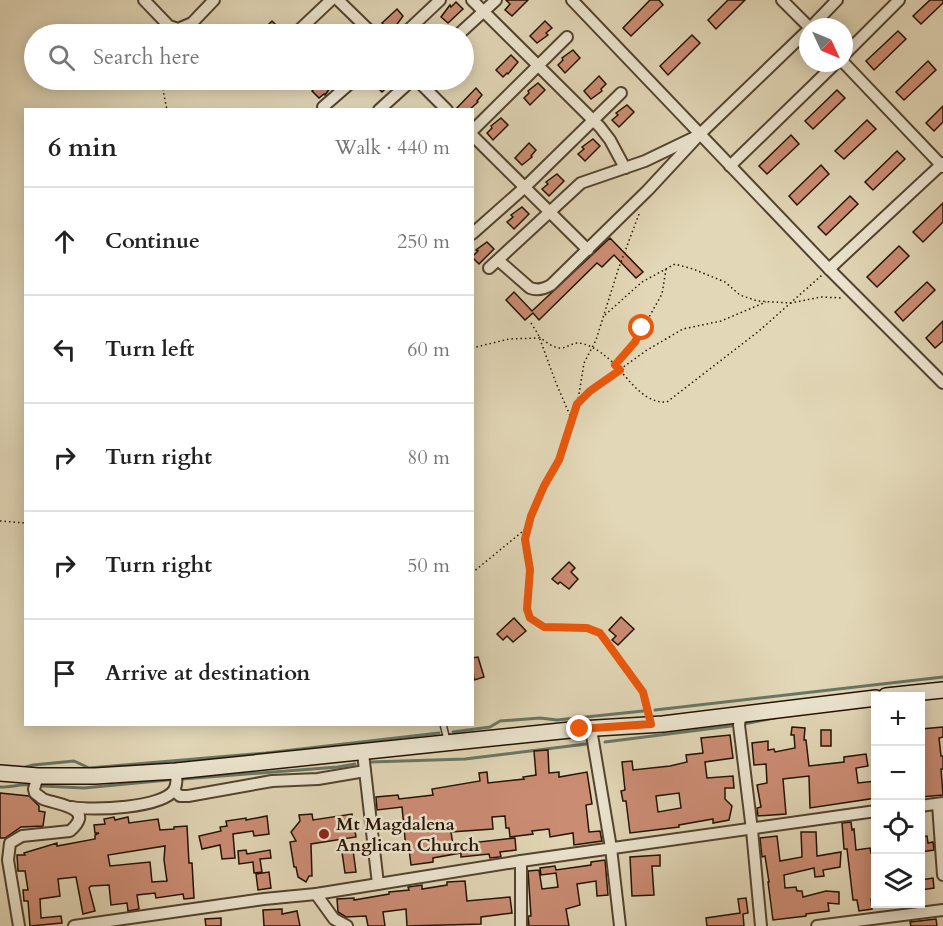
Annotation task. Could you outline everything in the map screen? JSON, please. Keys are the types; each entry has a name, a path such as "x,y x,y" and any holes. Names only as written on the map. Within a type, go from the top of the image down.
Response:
{"main road":[{"path":"924,692 943,690"},
{"path":"0,773 95,776 176,771 651,724 871,699"}],"street":[{"path":"144,0 167,24"},
{"path":"190,24 214,0"},
{"path":"306,24 331,0"},
{"path":"338,0 363,24"},
{"path":"415,24 440,0"},
{"path":"472,0 592,120 610,140 625,168"},
{"path":"470,24 496,0"},
{"path":"572,0 730,166 943,383"},
{"path":"782,0 799,18"},
{"path":"819,18 837,0"},
{"path":"853,46 899,0"},
{"path":"474,131 567,37"},
{"path":"498,260 522,282 536,290 551,285 799,38"},
{"path":"730,166 827,72"},
{"path":"829,268 942,165 853,72"},
{"path":"323,107 343,90"},
{"path":"381,108 401,90"},
{"path":"427,90 445,108"},
{"path":"474,232 525,187 621,93"},
{"path":"489,268 582,183 645,160 700,134"},
{"path":"474,135 588,250"},
{"path":"741,713 739,725 761,926"},
{"path":"591,729 611,848 620,926"},
{"path":"363,753 378,884"},
{"path":"38,776 35,793 45,800 83,809 120,808 167,797 174,791 176,771"},
{"path":"174,791 180,796 188,796 272,781 318,779 365,771"},
{"path":"925,806 941,804 943,875"},
{"path":"19,926 4,860 10,843 17,837 66,832 73,829 78,819 72,807"},
{"path":"74,926 264,899 316,894 521,861 871,812"},
{"path":"521,861 521,926"},
{"path":"316,894 334,919 347,926"},
{"path":"817,926 862,924 943,910"}],"lane":[{"path":"444,726 448,744"}],"path":[{"path":"163,90 167,108"},
{"path":"640,210 592,348 584,363 577,404 559,460 544,486 525,539 530,570 527,609 530,618 544,627 587,628 600,633 643,692 651,724"},
{"path":"603,316 642,282 675,264 693,268 725,282 748,299 757,301 790,303 821,297 862,300"},
{"path":"615,365 635,342 662,294 667,268"},
{"path":"474,348 509,339 540,338 561,348 577,343 603,353 639,391 659,403 667,402 759,332 829,268"},
{"path":"577,404 590,391 647,350 683,329 722,321 770,300"},
{"path":"531,323 540,338 555,382 572,421"},
{"path":"0,521 24,523"},
{"path":"474,571 529,526"}],"building":[{"path":"506,0 528,0 512,16 505,10 510,4"},
{"path":"650,0 659,0 663,5 631,36 623,28"},
{"path":"728,0 745,0 716,29 708,20"},
{"path":"930,0 943,0 943,3 921,24 913,16"},
{"path":"456,2 463,9 448,23 441,17 450,5 451,7"},
{"path":"397,9 403,16 397,24 382,23"},
{"path":"545,21 552,28 546,33 548,35 537,43 530,36"},
{"path":"898,31 906,39 874,70 866,61"},
{"path":"692,35 700,43 668,75 660,66"},
{"path":"573,50 580,58 565,73 558,65 563,60 562,58"},
{"path":"511,55 518,62 503,77 496,70"},
{"path":"928,61 936,70 904,100 896,92"},
{"path":"599,76 606,84 601,89 602,91 591,99 584,91"},
{"path":"538,83 545,90 530,105 524,98 529,93 528,91"},
{"path":"476,88 482,95 471,108 457,108"},
{"path":"313,90 329,90 319,98"},
{"path":"837,90 845,98 813,129 805,121"},
{"path":"627,105 634,112 619,127 612,120 618,115 616,113"},
{"path":"943,106 943,122 934,131 926,123"},
{"path":"501,118 508,125 493,140 487,133 492,128 491,126"},
{"path":"867,120 876,129 844,159 835,151"},
{"path":"791,135 799,144 767,174 759,166"},
{"path":"593,139 600,146 585,161 578,154 584,149 582,147"},
{"path":"529,143 536,150 532,157 522,165 515,158"},
{"path":"897,151 905,159 873,190 865,182"},
{"path":"821,165 829,174 797,205 789,196"},
{"path":"557,174 564,181 549,196 542,189 548,184 546,182"},
{"path":"850,196 858,204 826,235 818,227"},
{"path":"943,203 943,222 923,242 913,232"},
{"path":"522,207 529,214 514,229 507,222 513,217 511,215"},
{"path":"610,238 643,272 636,278 614,255 602,267 597,263 539,320 533,313 525,320 506,300 514,292 532,311"},
{"path":"487,242 494,249 479,264 474,259 478,251 476,250"},
{"path":"899,246 909,256 877,287 867,277"},
{"path":"927,282 935,290 903,321 895,312"},
{"path":"943,321 943,341 935,348 926,338"},
{"path":"569,562 575,568 571,572 578,579 569,589 552,579"},
{"path":"621,617 634,629 618,645 612,640 616,636 609,630"},
{"path":"514,618 526,631 513,642 507,636 503,640 497,634"},
{"path":"478,657 484,677 474,680 474,658"},
{"path":"792,727 805,728 804,740 806,740 809,766 844,762 844,757 866,754 868,766 856,768 858,783 871,782 871,799 810,808 809,776 783,779 786,814 758,816 757,808 761,807 757,785 767,783 766,764 754,765 752,743 768,741 768,750 774,749 775,752 795,748 794,735 791,735"},
{"path":"943,727 943,737 939,738 941,756 943,756 943,769 941,769 943,795 925,797 925,729"},
{"path":"821,730 831,730 831,746 821,746"},
{"path":"730,735 733,758 705,762 707,778 733,776 734,788 725,788 725,799 732,806 729,820 713,823 713,819 679,825 679,827 630,833 626,801 623,801 621,791 625,790 622,762 632,761 633,770 687,762 686,755 703,753 701,738","holes":["679,793 681,808 658,812 656,796"]},
{"path":"548,750 549,773 559,772 559,777 587,772 592,804 586,805 589,832 600,831 602,841 574,845 573,833 550,837 549,829 510,837 509,828 506,828 505,816 492,817 493,829 451,832 453,845 515,838 516,850 500,852 501,857 490,858 489,854 461,857 461,853 433,858 433,862 411,865 409,849 406,849 402,807 377,810 376,797 398,795 399,799 433,795 432,789 480,781 479,773 487,772 488,783 524,779 523,777 536,775 534,751"},
{"path":"0,793 29,796 39,806 39,811 45,812 43,826 21,827 5,838 0,838"},
{"name":"Mt Magdalena Anglican Church","path":"312,814 313,820 352,814 356,837 311,844 312,876 309,876 306,882 298,877 296,867 294,867 290,842 296,841 291,832 300,821 299,815"},
{"path":"267,816 269,834 254,836 253,831 233,834 235,858 222,859 220,845 202,849 199,836 221,831 220,827 227,826 226,821"},
{"path":"114,817 115,820 128,817 129,823 158,819 160,830 187,826 194,898 184,899 183,894 156,898 155,893 137,895 139,909 128,911 127,903 111,905 109,885 91,886 89,888 95,911 83,914 76,877 58,879 60,896 40,899 41,918 61,916 62,923 30,926 28,901 24,901 23,890 28,890 25,871 18,871 17,855 25,855 24,853 57,843 57,846 95,839 95,835 99,833 95,833 94,825 105,824 104,819","holes":["165,846 167,881 152,882 150,862 110,866 108,855"]},
{"path":"851,822 856,850 870,848 872,909 859,911 857,900 853,900 842,823"},
{"path":"801,832 816,832 817,856 841,852 840,867 823,870 824,876 815,877 814,868 784,875 785,888 796,887 797,891 802,891 803,897 826,891 839,892 839,904 828,903 829,911 773,920 765,856 762,857 760,838 777,836 780,861 802,857"},
{"path":"925,836 927,836 928,843 933,842 934,850 925,851"},
{"path":"246,850 247,854 270,850 271,858 260,859 262,872 254,873 253,862 239,864 238,851"},
{"path":"353,850 356,872 345,873 342,852"},
{"path":"660,855 660,866 652,866 654,895 632,896 630,857"},
{"path":"605,860 608,895 597,896 596,881 577,884 580,905 566,909 569,926 529,926 528,916 531,916 528,871 539,870 542,889 558,887 556,873 541,875 540,868 555,866 556,870 591,865 591,862"},
{"path":"269,872 271,888 258,890 256,874"},
{"path":"933,878 934,888 925,889 925,879"},
{"path":"465,881 467,901 510,897 512,913 481,917 481,924 407,926 406,909 383,912 385,926 368,926 366,916 346,917 338,912 337,899 354,898 354,900 409,890 408,887 422,885 422,889 447,885 447,882"},
{"path":"746,898 748,913 743,914 744,926 707,926 706,918 740,913 738,899"},
{"path":"282,909 282,914 297,911 300,926 264,926 263,910"},
{"path":"221,918 221,926 206,926 205,919"},
{"path":"936,919 937,926 911,926 910,922"}],"waterway":[{"path":"655,710 943,677"},
{"path":"453,732 490,727 500,721 540,718 557,720 643,711"},
{"path":"605,742 739,725 784,716"},
{"path":"22,768 74,761 89,768 266,753 439,733"},
{"path":"371,762 465,759 586,744"},
{"path":"183,779 355,764"},
{"path":"43,786 84,788 168,780"},
{"path":"0,787 28,785"}],"place":[{"name":"Mt Magdalena Anglican Church","path":"324,834"}],"route":[{"path":"580,729 651,724 643,692 600,633 587,628 544,627 536,624 530,618 527,609 530,570 525,539 531,516 559,460 577,404 590,391 620,370 615,365 635,342 642,328"}]}
